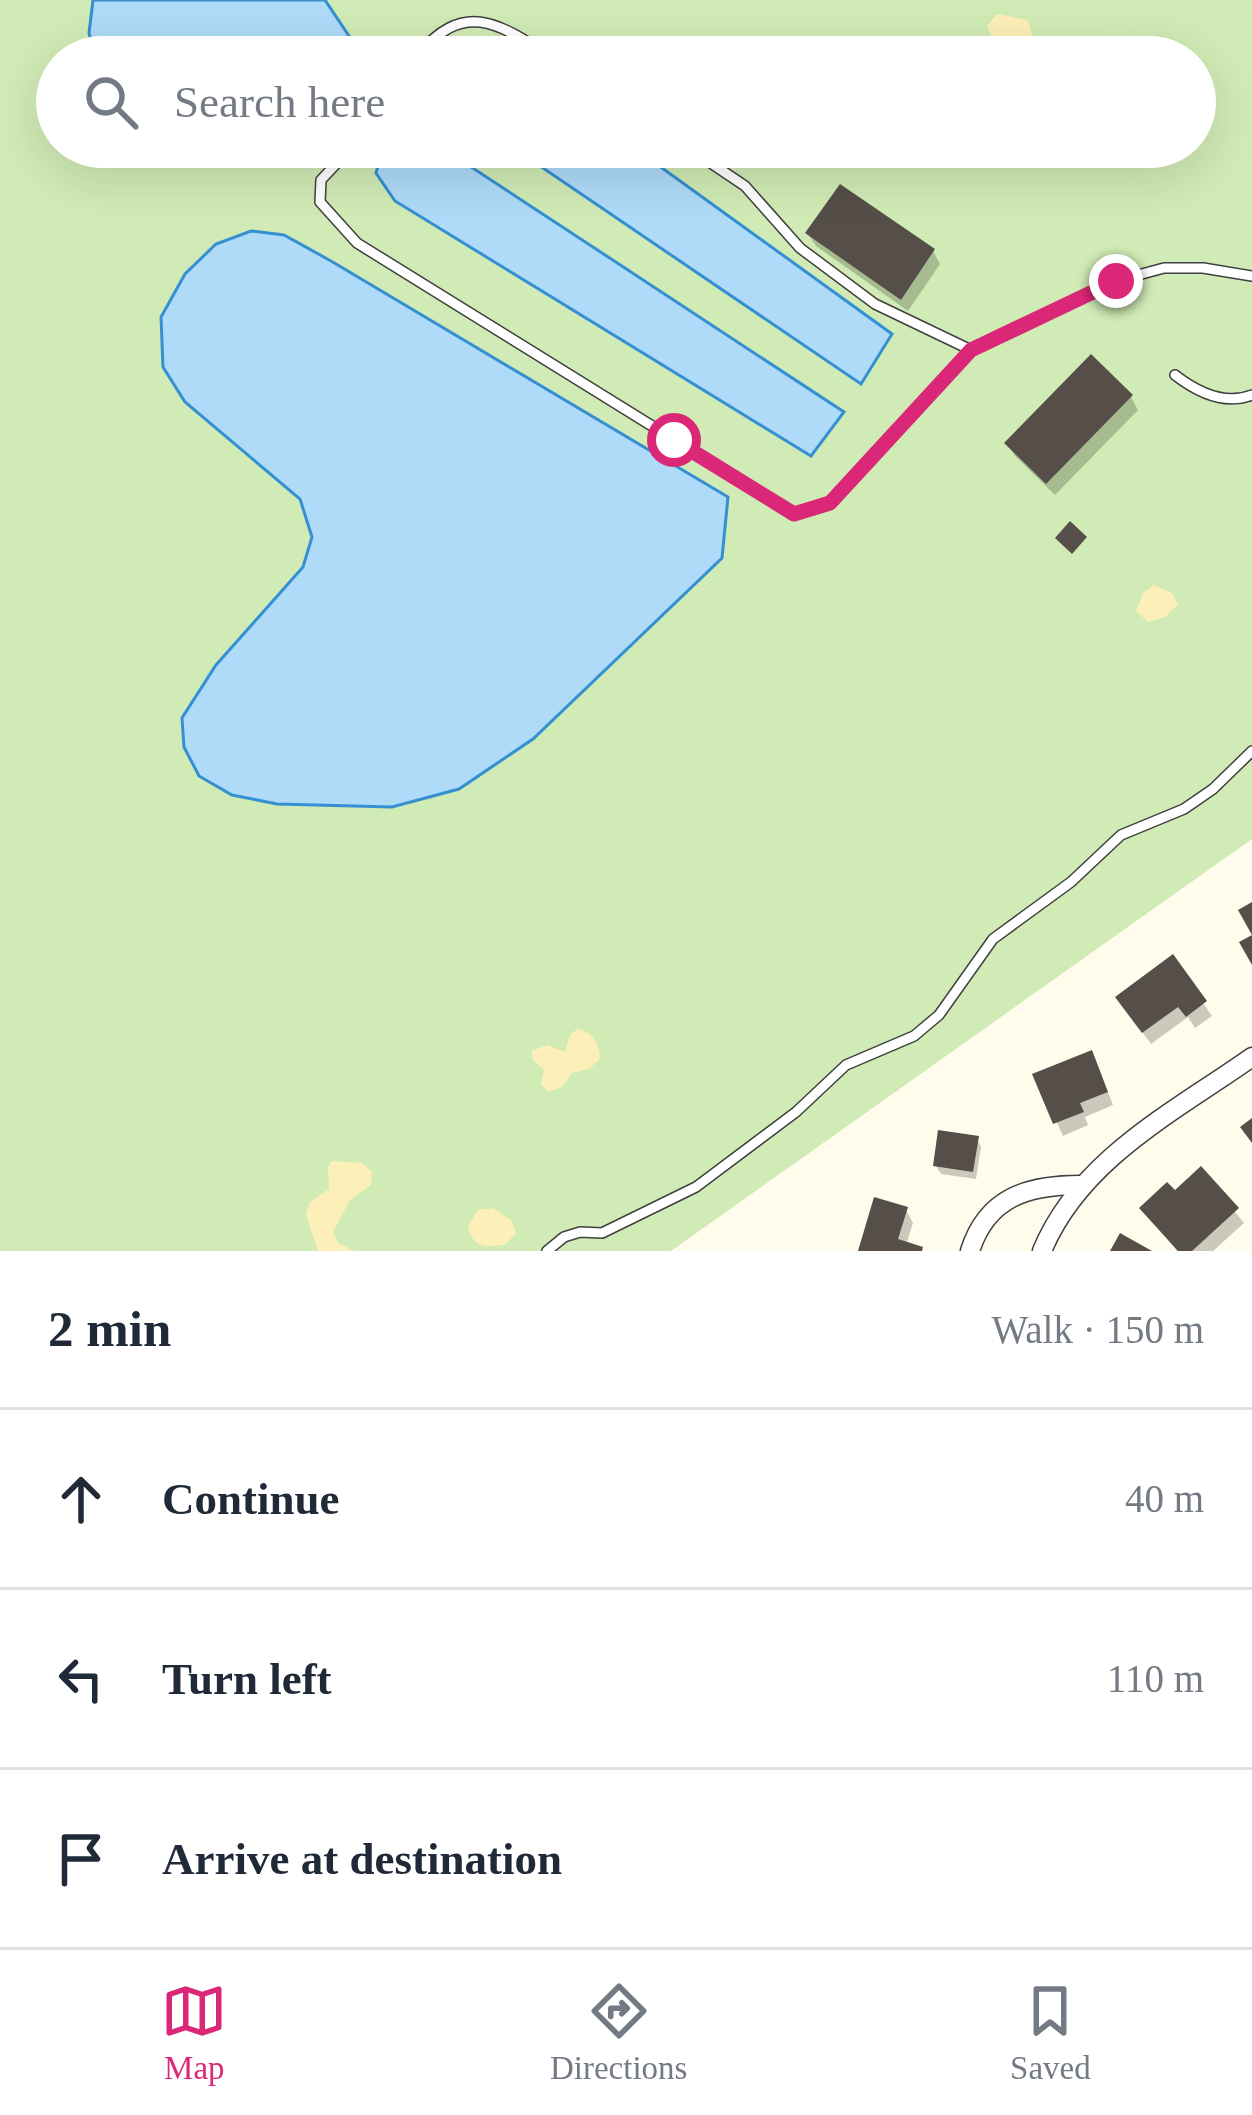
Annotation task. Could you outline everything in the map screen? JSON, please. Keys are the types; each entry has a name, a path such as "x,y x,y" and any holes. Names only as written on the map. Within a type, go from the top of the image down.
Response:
{"street":[{"path":"1042,1251 1080,1185 1106,1160 1252,1057"},
{"path":"970,1251 986,1216 1001,1202 1043,1185 1080,1185"}],"lane":[{"path":"432,36 452,18 487,15 519,36"},
{"path":"332,168 321,180 320,202 357,243 794,514 830,503 971,350 1116,281 1164,268 1252,276"},
{"path":"718,168 745,186 800,248 875,304 971,350"},
{"path":"1174,375 1199,394 1244,399 1252,394"},
{"path":"548,1251 564,1238 580,1232 602,1233 696,1186 796,1112 846,1066 914,1036 939,1015 993,939 1071,882 1121,835 1184,809 1213,789 1252,751"}],"green space":[{"path":"0,0 1252,0 1252,839 671,1251 0,1251"}],"sand":[{"path":"997,14 1028,20 1033,36 991,36 987,26"},
{"path":"1154,585 1172,593 1178,604 1165,617 1148,622 1136,611 1143,593"},
{"path":"577,1029 594,1039 600,1059 548,1092 541,1084 544,1070 532,1059 532,1051 547,1045 565,1052"},
{"path":"332,1161 362,1163 372,1172 371,1185 350,1200 333,1232 338,1243 354,1251 318,1251 306,1215 309,1203 329,1189"},
{"path":"493,1208 512,1221 516,1233 506,1244 481,1245 468,1226 478,1210"}],"water":[{"path":"93,0 325,0 349,36 90,36"},
{"path":"377,168 473,168 844,412 811,456 395,201 376,173"},
{"path":"543,168 662,168 892,334 861,384"},
{"path":"251,231 284,235 331,261 728,497 722,558 533,739 459,789 392,807 277,804 232,795 199,776 184,747 182,718 216,665 303,567 312,537 300,499 185,402 163,367 161,317 185,274 216,244"}],"building":[{"path":"840,184 935,249 901,300 805,233"},
{"path":"1091,354 1133,395 1046,484 1004,443"},
{"path":"1070,521 1087,537 1072,554 1055,538"},
{"path":"1252,902 1252,935 1238,910"},
{"path":"1252,935 1252,965 1239,942"},
{"path":"1173,954 1207,1001 1186,1017 1178,1007 1142,1033 1115,997"},
{"path":"1092,1050 1108,1092 1080,1103 1084,1112 1053,1124 1032,1074"},
{"path":"1252,1118 1252,1143 1240,1127"},
{"path":"938,1130 979,1136 973,1172 933,1166"},
{"path":"1201,1166 1239,1208 1192,1251 1178,1251 1139,1208 1167,1182 1175,1190"},
{"path":"874,1197 908,1207 898,1239 923,1247 922,1251 858,1251"},
{"path":"1120,1233 1152,1251 1110,1251"}],"route":[{"path":"674,440 794,514 830,503 971,350 1116,281"}]}
